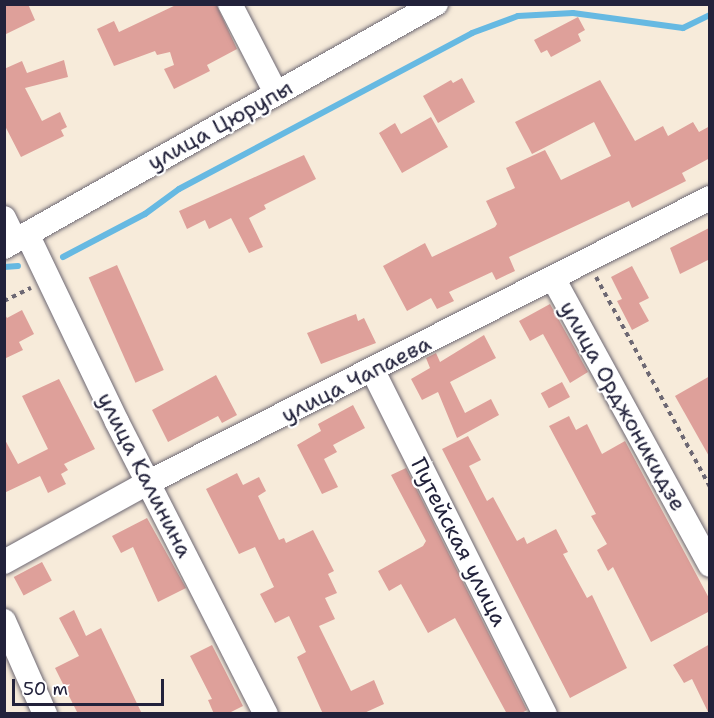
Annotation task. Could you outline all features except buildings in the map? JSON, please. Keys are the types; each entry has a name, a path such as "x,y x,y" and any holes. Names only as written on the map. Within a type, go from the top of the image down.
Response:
{"street":[{"path":"230,4 276,93"},
{"name":"улица Цюрупы","path":"16,241 436,4"},
{"name":"улица Чапаева","path":"4,562 149,482 373,371 710,198"},
{"name":"улица Калинина","path":"4,218 16,241 49,279 266,714"},
{"name":"улица Орджоникидзе","path":"554,278 710,565"},
{"name":"Путейская улица","path":"373,371 546,714"},
{"path":"4,621 45,714"}],"path":[{"path":"587,261 710,487"},
{"path":"4,301 49,279"}],"waterway":[{"path":"63,257 145,214 179,189 472,33 518,16 573,13 683,28 710,15"},
{"path":"4,267 18,266"}]}
